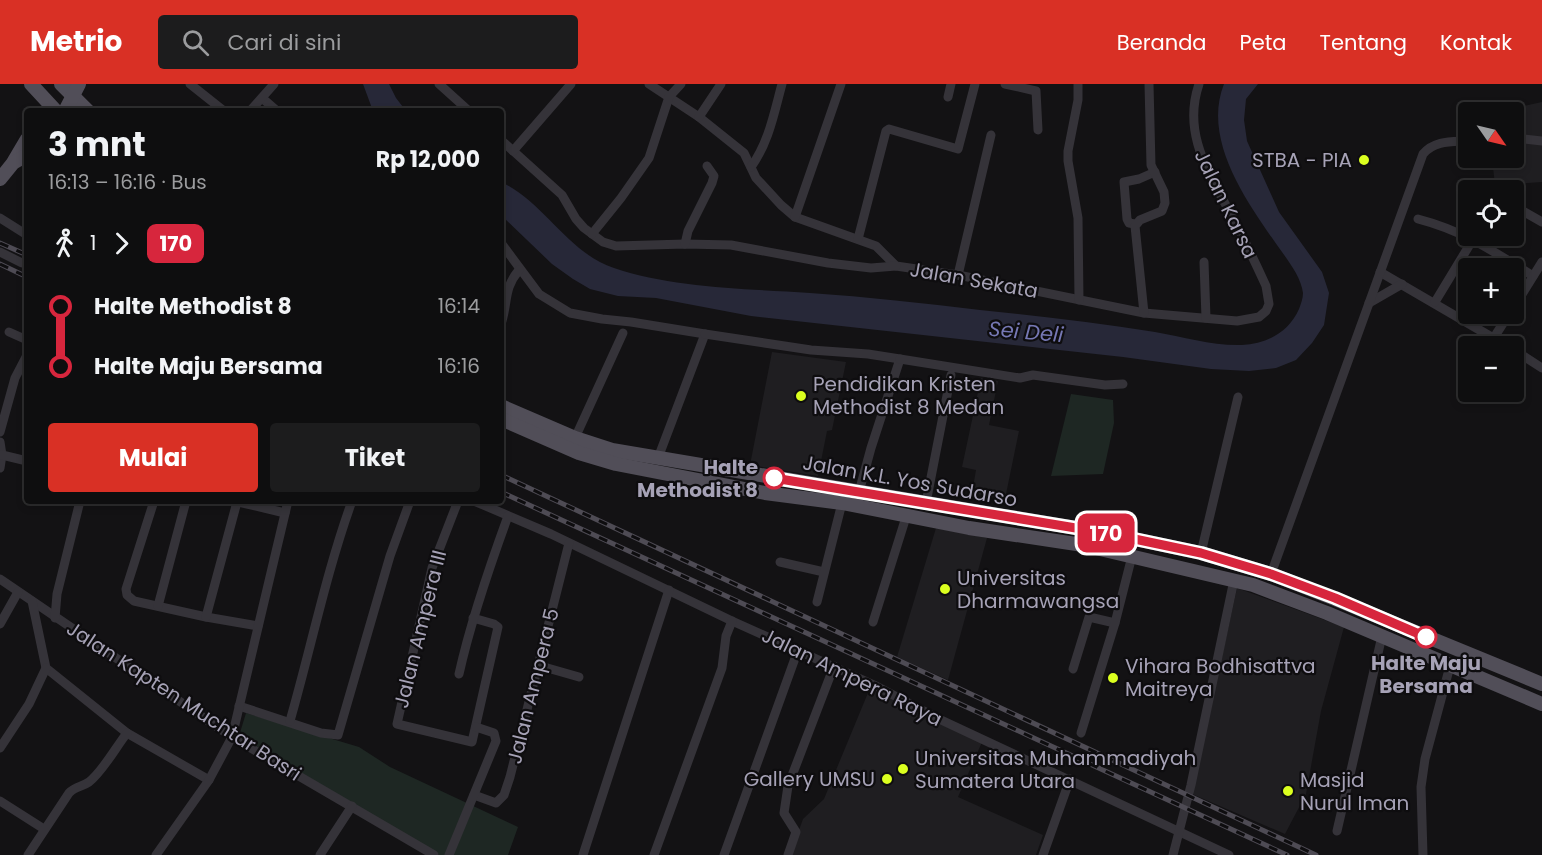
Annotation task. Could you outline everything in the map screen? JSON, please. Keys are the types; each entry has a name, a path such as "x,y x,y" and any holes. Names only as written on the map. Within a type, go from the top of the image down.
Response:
{"main road":[{"path":"31,84 50,108"},
{"path":"51,108 62,84 76,90 86,108"},
{"path":"67,108 76,90"},
{"path":"0,179 24,149"},
{"name":"Jalan K.L. Yos Sudarso","path":"504,407 575,438 612,450 1106,533 1201,553 1271,574 1335,598 1542,683"},
{"name":"Jalan K.L. Yos Sudarso","path":"504,420 579,453 616,464 765,493 842,503 969,528 1083,545 1234,580 1294,600 1542,704"},
{"path":"969,528 972,511"},
{"path":"1450,666 1457,649"},
{"path":"1466,673 1473,655"}],"street":[{"path":"190,84 220,108"},
{"path":"253,108 274,84"},
{"path":"439,84 466,108"},
{"path":"513,151 571,84"},
{"name":"Jalan Sekata","path":"649,84 699,117 744,153 756,178 795,217 879,248 896,266 958,275 1144,313 1237,321 1259,317 1266,311 1269,304 1266,286"},
{"path":"592,234 649,158 669,97 681,84"},
{"path":"699,117 721,84"},
{"path":"751,167 762,152 782,84"},
{"path":"795,217 841,84"},
{"path":"948,97 951,84"},
{"path":"858,239 886,131 889,129 958,149 975,84"},
{"path":"1005,84 1037,93 1038,130"},
{"path":"1078,84 1078,100 1068,161 1078,218 1079,300"},
{"path":"1149,84 1151,165 1155,172 1164,192 1164,207 1162,211 1136,224 1129,223 1124,182 1155,172"},
{"name":"Jalan Karsa","path":"1199,84 1193,112 1197,146 1210,177 1266,286"},
{"path":"262,98 274,108"},
{"path":"958,275 991,135"},
{"path":"1524,139 1542,141"},
{"path":"1271,574 1423,154 1428,148 1438,143 1458,142"},
{"path":"504,143 562,195 579,223 603,242 616,246 731,245 828,263 871,268 896,266"},
{"path":"686,244 688,231 714,176 707,166"},
{"path":"1524,212 1542,222"},
{"path":"0,218 23,233"},
{"path":"1418,219 1458,231"},
{"path":"1136,224 1144,313"},
{"path":"1435,302 1469,246"},
{"path":"1488,246 1533,276"},
{"path":"504,248 539,294 570,313 811,350 868,354 1020,378 1034,375 1105,385 1123,384"},
{"path":"0,252 21,262"},
{"path":"1204,262 1206,318"},
{"path":"1524,291 1542,262"},
{"path":"504,306 507,289 519,270"},
{"path":"1380,272 1435,302 1488,336"},
{"path":"1369,303 1402,284"},
{"path":"9,332 24,339"},
{"path":"575,438 623,333"},
{"path":"658,458 705,334"},
{"path":"1524,356 1542,368"},
{"path":"859,492 900,359"},
{"path":"0,432 3,409 24,361"},
{"path":"926,503 951,375"},
{"path":"1201,553 1238,397"},
{"path":"0,442 2,455 0,468"},
{"path":"2,455 24,460"},
{"path":"816,602 842,503"},
{"path":"55,618 57,594 79,504"},
{"path":"153,504 126,592 130,598 134,601 206,617 258,626"},
{"path":"158,606 185,504"},
{"path":"206,617 235,504"},
{"path":"248,504 285,513"},
{"path":"156,855 209,780 232,737 287,504"},
{"path":"290,721 333,556 351,504"},
{"path":"239,706 321,733 338,735 390,556 409,504"},
{"name":"Jalan Ampera III","path":"457,504 432,567 397,724 471,742 476,727"},
{"name":"Jalan Ampera Raya","path":"481,504 834,666 939,719 1229,855"},
{"path":"459,674 487,573 508,516"},
{"path":"873,622 906,517"},
{"name":"Jalan Ampera 5","path":"474,795 496,803 504,795 515,759 568,543"},
{"path":"1081,733 1115,623 1132,556"},
{"path":"780,562 824,572"},
{"name":"Jalan Kapten Muchtar Basri","path":"0,579 232,737 352,806 428,854"},
{"path":"1173,855 1191,785 1234,580"},
{"path":"583,855 669,590"},
{"path":"0,624 18,592"},
{"path":"0,748 30,704 46,668 32,601"},
{"path":"1073,669 1089,617 1115,623"},
{"path":"449,855 496,737 491,731 476,727 498,627 474,618"},
{"path":"654,855 722,668 726,636 732,621"},
{"path":"1337,831 1382,636"},
{"path":"724,855 798,650"},
{"path":"537,665 579,677"},
{"path":"788,855 795,832 784,813 788,786 834,666"},
{"path":"1423,855 1421,787 1425,759 1450,666"},
{"path":"46,668 127,733 209,780"},
{"path":"28,855 69,792 74,787 88,782 127,733"},
{"path":"1043,855 1070,779"},
{"path":"0,801 44,829"},
{"path":"321,855 352,806"}],"shaded area":[{"path":"1542,102 1542,182 1524,183 1524,180 1494,180 1493,168 1524,168 1524,106"},
{"name":"Pendidikan Kristen Methodist 8 Medan","path":"772,352 846,362 832,430 827,431 818,476 750,465"},
{"path":"981,378 998,381 989,425 1019,431 1005,499 972,493 976,470 962,467"},
{"path":"1071,394 1113,400 1114,423 1103,474 1051,476"},
{"name":"Universitas Dharmawangsa","path":"936,528 987,538 948,680 897,657"},
{"path":"1237,588 1344,627 1321,711 1306,794 1285,834 1192,794"},
{"name":"Universitas Muhammadiyah Sumatera Utara","path":"870,688 982,742 958,797 1043,835 1036,855 790,855 803,819 824,799"},
{"path":"246,713 359,747 390,767 518,827 508,855 439,855 239,736"}],"water":[{"path":"363,84 389,84 404,108 372,108"},
{"name":"Sei Deli","path":"1224,84 1258,84 1246,99 1244,120 1247,141 1279,212 1322,272 1329,293 1324,325 1312,343 1296,360 1276,368 1249,371 1211,369 1123,357 751,316 656,298 618,296 590,289 573,279 552,264 504,218 504,184 530,202 569,239 598,261 637,275 661,280 685,284 917,303 1046,317 1155,332 1220,344 1251,344 1268,339 1283,330 1295,317 1303,293 1293,268 1253,209 1231,169 1223,148 1219,126 1219,105"}],"railway":[{"path":"0,243 24,254"},
{"path":"0,264 24,276"},
{"path":"504,476 1316,855"},
{"path":"504,493 1287,855"}],"bus line":[{"name":"170","path":"774,478 1106,533 1201,553 1271,574 1335,598 1426,637"}],"place":[{"name":"STBA - PIA","path":"1364,160"},
{"name":"Pendidikan Kristen Methodist 8 Medan","path":"801,396"},
{"name":"Halte Methodist 8","path":"774,478"},
{"name":"Universitas Dharmawangsa","path":"945,589"},
{"name":"Halte Maju Bersama","path":"1426,637"},
{"name":"Vihara Bodhisattva Maitreya","path":"1113,678"},
{"name":"Universitas Muhammadiyah Sumatera Utara","path":"903,769"},
{"name":"Gallery UMSU","path":"887,779"},
{"name":"Masjid Nurul Iman","path":"1288,791"}]}
